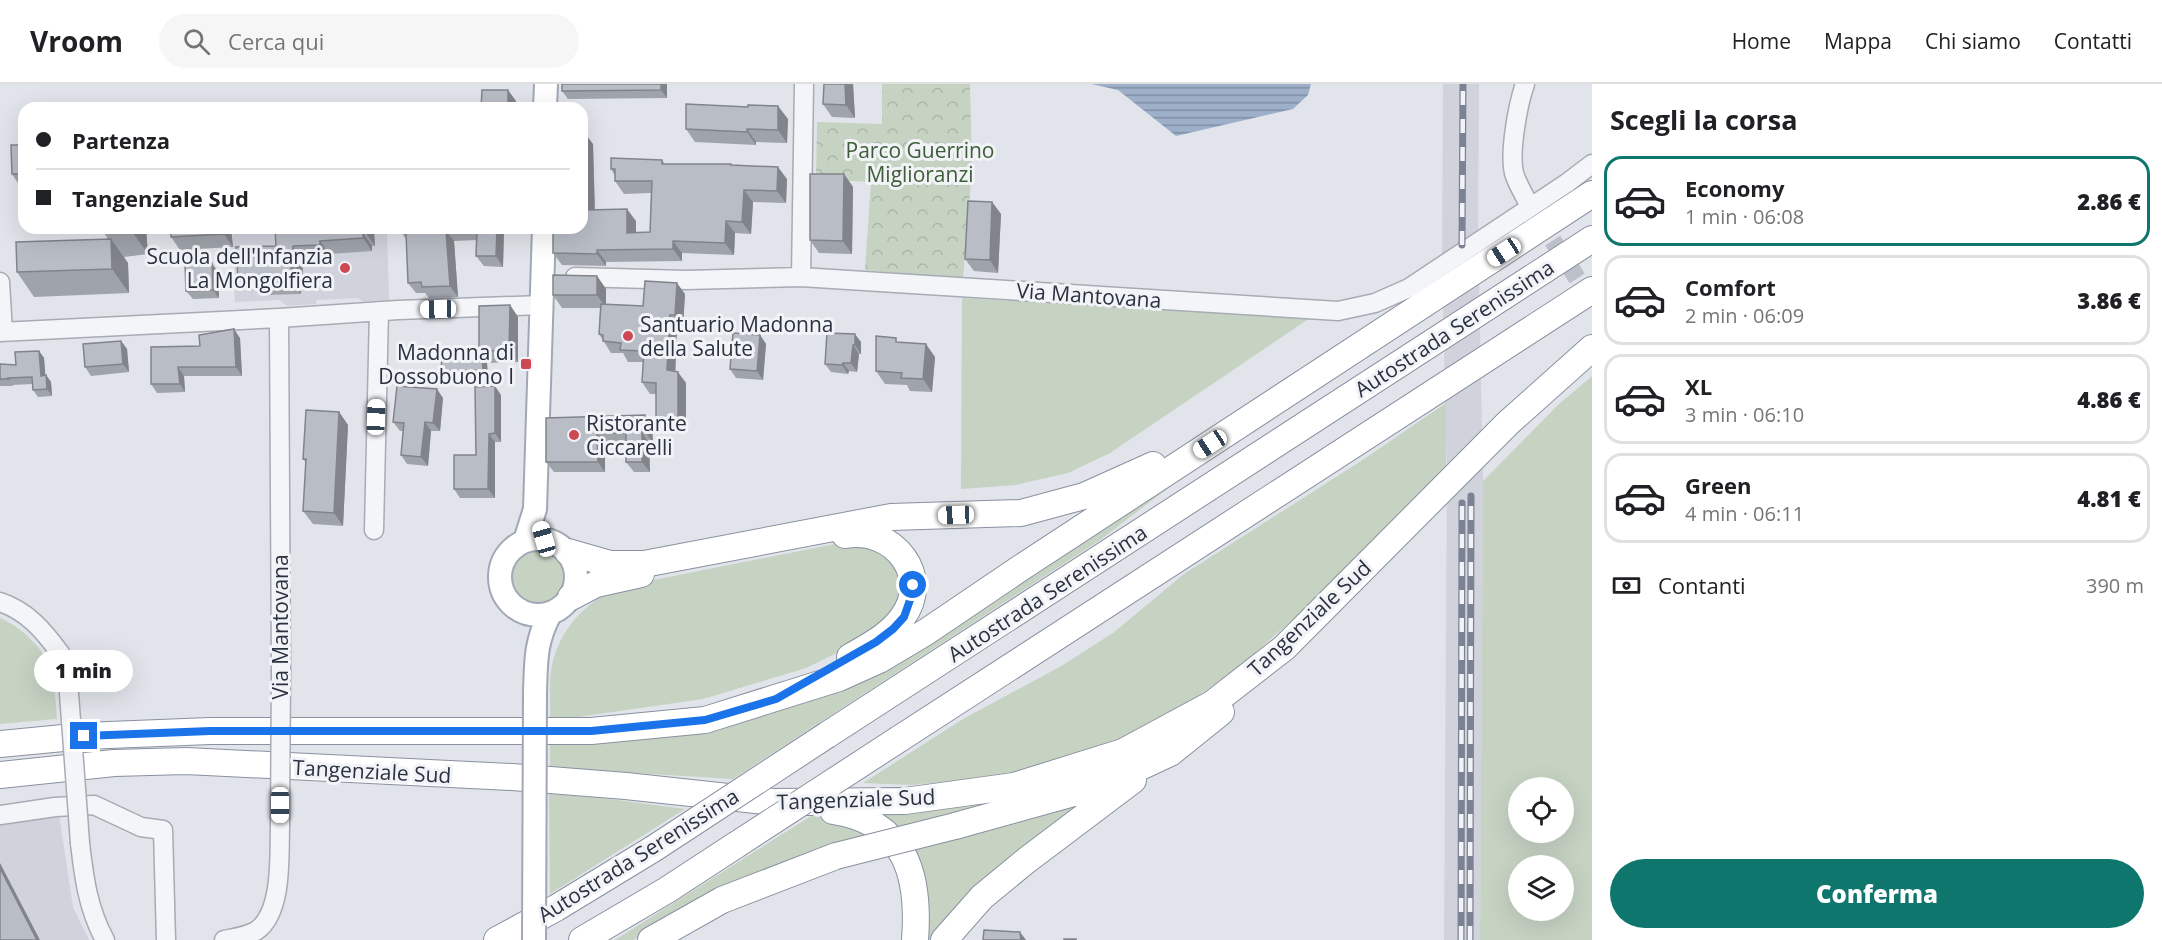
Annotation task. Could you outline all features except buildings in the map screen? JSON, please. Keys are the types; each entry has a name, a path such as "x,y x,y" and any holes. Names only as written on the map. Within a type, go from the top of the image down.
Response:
{"highway":[{"name":"Tangenziale Sud","path":"5,742 210,731 591,731 705,720 839,678 879,660 926,632 1592,194"},
{"name":"Autostrada Serenissima","path":"497,940 556,908 653,849 1592,239"},
{"name":"Autostrada Serenissima","path":"582,940 667,890 1592,290"},
{"name":"Tangenziale Sud","path":"0,775 114,764 186,762 512,777 626,786 774,802 905,801 1014,786 1123,752 1212,704 1284,648 1508,423 1592,348"},
{"path":"568,552 610,564 644,564 891,517 1021,513 1084,496 1137,473 1286,394"},
{"path":"571,597 596,584 627,577 859,532 884,539 900,552 911,573 913,585 904,617 876,642 776,699"},
{"path":"944,940 982,897 1027,860 1249,691 1284,648"},
{"path":"651,940 722,900 836,856 1081,791 1170,753"},
{"path":"774,802 863,818 883,831 902,850 911,871 917,918 915,940"}],"main road":[{"path":"545,102 546,84"},
{"path":"535,540 544,234"},
{"path":"534,940 536,649 541,630 550,614 571,597 577,579 573,560 568,552 553,541 535,540 510,551 501,567 500,585 508,602 523,613 550,614"},
{"path":"523,613 536,649"}],"street":[{"path":"801,277 804,84"},
{"path":"1525,84 1519,102 1513,154 1514,173 1526,199"},
{"name":"Via Mantovana","path":"544,276 686,280 801,277 1338,311 1375,303 1409,288 1592,164"},
{"path":"0,282 2,332 379,311 542,305"},
{"path":"374,530 379,311"},
{"name":"Via Mantovana","path":"224,940 256,931 269,917 276,894 280,827 281,670 279,318"},
{"path":"0,602 15,607 32,619 60,653 68,680 86,893 105,940"},
{"path":"0,815 56,807 94,805 141,827 163,830 166,940"}],"shaded area":[{"path":"1443,84 1479,84 1478,234 1483,477 1480,940 1444,940 1447,477 1442,262"},
{"path":"232,234 387,234 389,300 363,302 358,298 317,300 316,304 287,306 279,300 235,302"},
{"path":"59,814 73,907 89,940 0,940 0,824"}],"green space":[{"name":"Parco Guerrino Miglioranzi","path":"882,84 970,84 972,168 963,279 865,270 871,182 816,179 817,122 882,124"},
{"path":"962,298 1310,318 1110,453 1068,473 1015,485 961,489"},
{"path":"1592,376 1592,940 1480,940 1483,481 1559,404"},
{"path":"1446,403 1446,468 1369,550 1311,603 1245,662 1184,706 1130,735 1064,760 997,777 911,785 863,783 963,719 1063,665 1113,633 1184,574 1361,461"},
{"path":"1180,479 1100,540 733,779 550,768 550,739 811,695"},
{"path":"855,540 890,554 904,585 895,616 861,641 806,668 703,699 550,721 551,670 560,642 576,618 597,599 623,586"},
{"path":"538,547 555,552 560,556 564,561 569,578 564,595 560,600 555,604 538,609 521,604 516,600 512,595 507,578 512,561 516,556 521,552"},
{"path":"0,618 31,639 48,663 57,719 0,724"},
{"path":"1107,773 892,830 873,812 969,806"},
{"path":"1110,787 934,940 924,940 908,845"},
{"path":"549,794 602,798 685,809 550,894"},
{"path":"811,816 832,818 874,836 698,905 633,940 615,940"}],"water":[{"path":"1091,84 1311,84 1308,95 1293,109 1176,136 1118,90"}],"tunnel":[{"path":"1538,218 1592,301"}],"railway":[{"path":"1462,245 1463,84"},
{"path":"1470,940 1471,496"},
{"path":"1461,940 1462,503"}],"place":[{"name":"Scuola dell'Infanzia La Mongolfiera","path":"345,268"},
{"name":"Santuario Madonna della Salute","path":"628,336"},
{"name":"Madonna di Dossobuono I","path":"526,364"},
{"name":"Ristorante Ciccarelli","path":"574,435"}],"route":[{"path":"84,736 210,731 591,731 705,720 776,699 876,642 904,617 913,585"}]}
